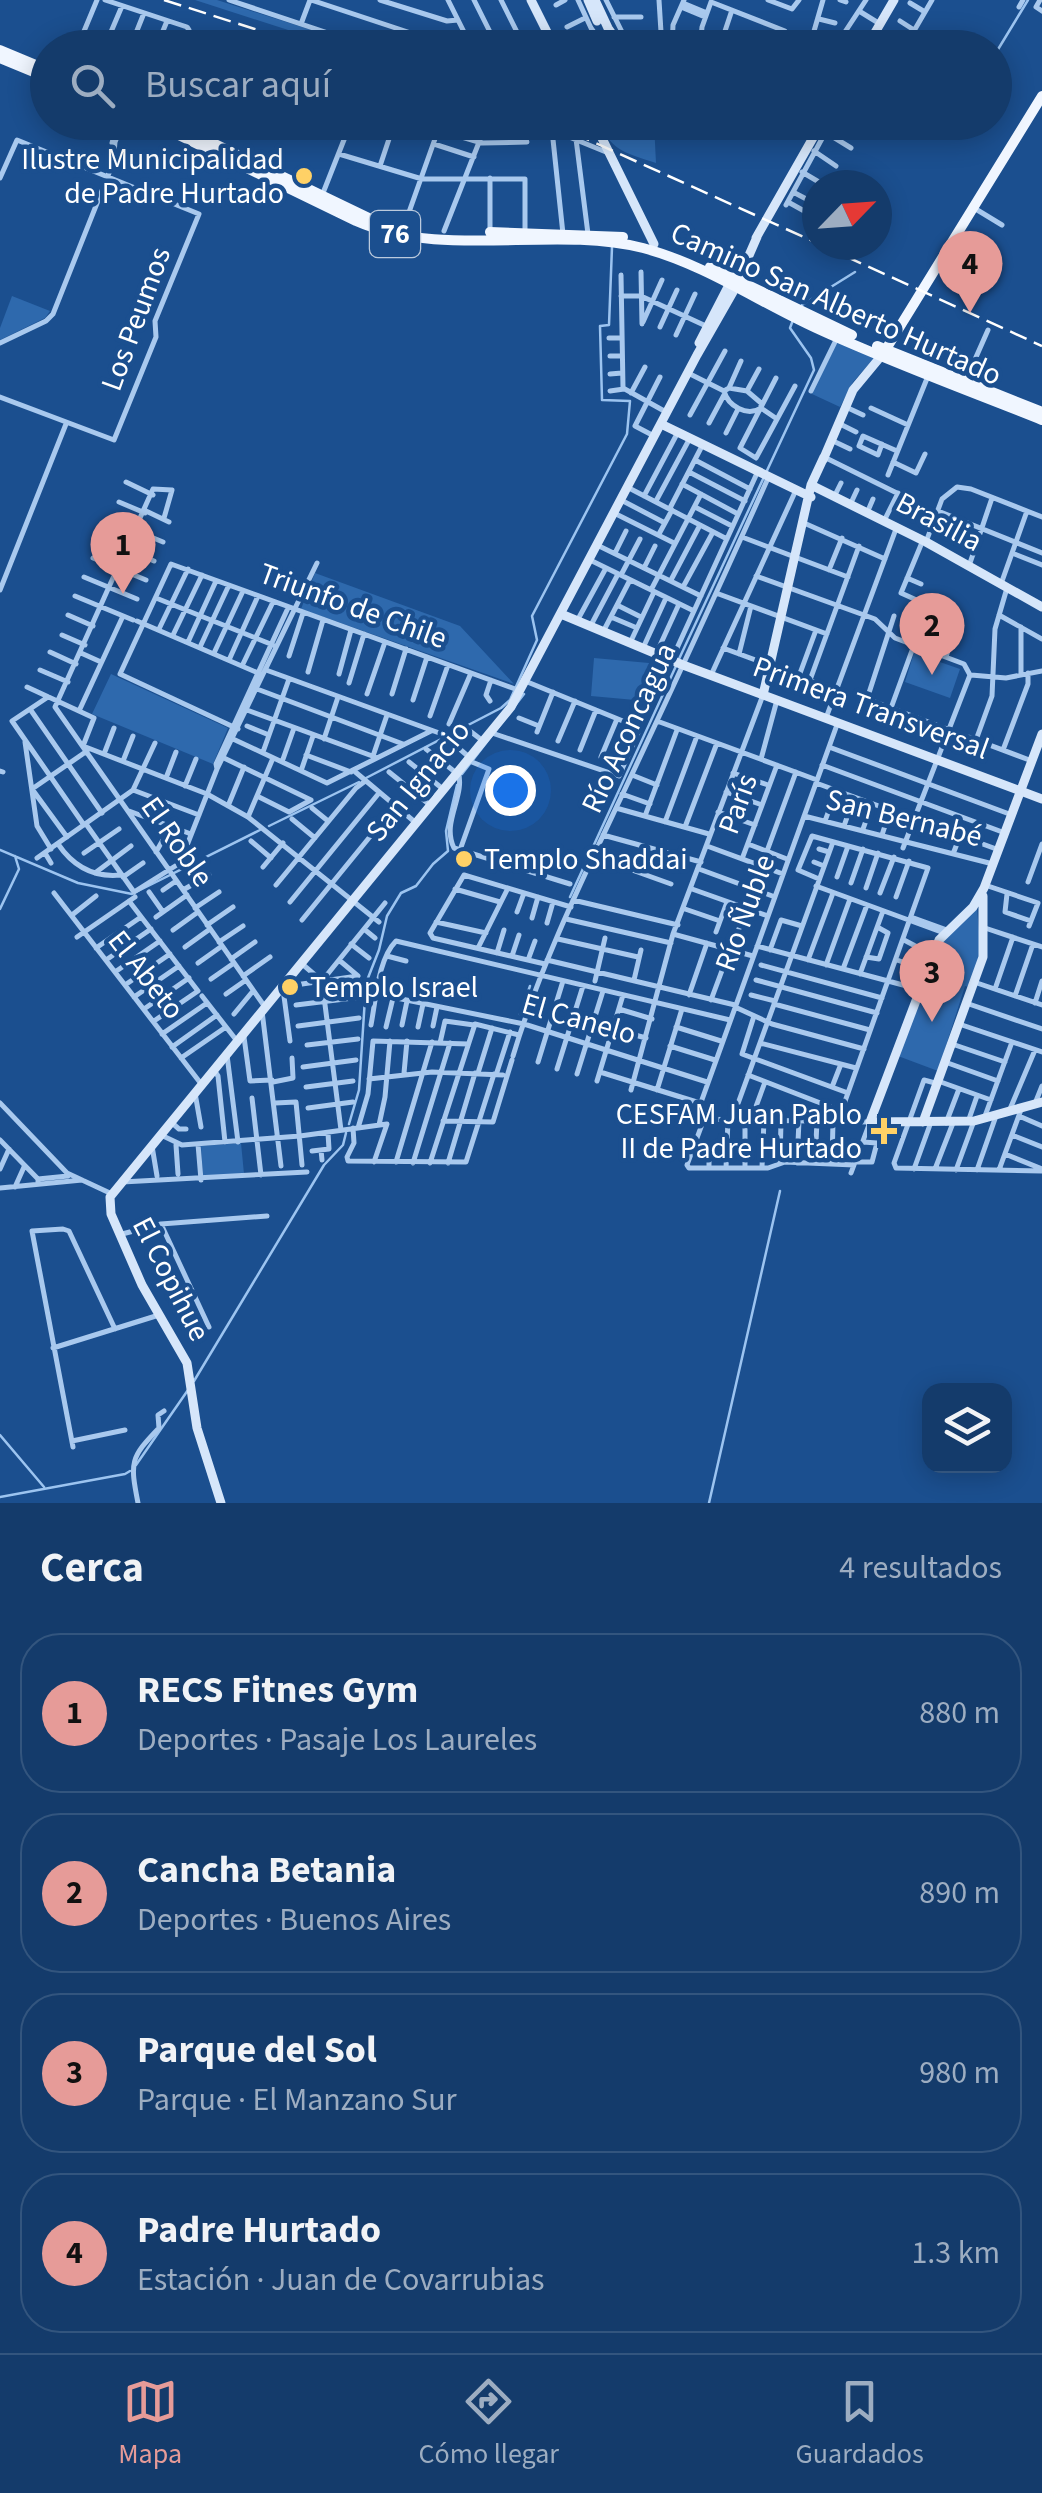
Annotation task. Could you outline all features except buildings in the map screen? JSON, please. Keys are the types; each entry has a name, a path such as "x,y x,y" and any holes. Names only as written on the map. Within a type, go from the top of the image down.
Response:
{"main road":[{"path":"531,0 546,30"},
{"path":"876,30 894,0"},
{"path":"589,1 608,30"},
{"path":"0,50 30,62"},
{"path":"0,58 30,71"},
{"path":"763,695 811,491 838,423 858,382 884,352 1042,96"},
{"name":"Camino San Alberto Hurtado","path":"189,140 386,232 426,238 626,244 674,258 1042,420"},
{"name":"Camino San Alberto Hurtado","path":"205,140 368,219 403,229 588,234 654,244 837,337 884,352"},
{"path":"603,140 654,244"},
{"path":"696,356 812,140"},
{"path":"696,356 706,326 733,283"},
{"name":"San Ignacio","path":"112,1194 491,736 590,560 696,356"},
{"name":"Camino San Alberto Hurtado","path":"981,392 1042,412"},
{"name":"Brasilia","path":"661,424 796,490 834,497 884,521 1042,607"},
{"name":"Primera Transversal","path":"560,614 677,663 1042,799"},
{"path":"927,1122 984,955 979,905 1042,734"},
{"path":"979,905 945,932 870,1122 975,1121 1039,1102"},
{"name":"El Copihue","path":"112,1194 109,1211 186,1364 197,1428 221,1503"}],"street":[{"path":"85,30 101,0 188,30"},
{"path":"229,0 320,30"},
{"path":"302,24 310,0 401,30"},
{"path":"380,0 448,22 458,20"},
{"path":"448,0 463,30"},
{"path":"474,0 489,30"},
{"path":"501,0 516,30"},
{"path":"556,4 564,0"},
{"path":"606,0 622,30"},
{"path":"659,0 661,30"},
{"path":"768,0 794,9 799,0"},
{"path":"814,30 824,0"},
{"path":"847,30 866,0"},
{"path":"900,20 914,30 932,0"},
{"path":"1039,9 1040,0"},
{"path":"589,1 585,18 593,30"},
{"path":"703,30 712,1 782,30"},
{"path":"672,30 682,3 706,15"},
{"path":"910,3 925,12"},
{"path":"113,30 122,6"},
{"path":"725,30 732,10"},
{"path":"859,11 880,24"},
{"path":"137,30 144,13"},
{"path":"612,17 641,17"},
{"path":"567,27 585,18"},
{"path":"818,18 835,23"},
{"path":"163,30 167,21"},
{"path":"0,178 17,140 107,176"},
{"path":"0,343 53,314 107,176 117,140"},
{"path":"322,196 344,140"},
{"path":"380,166 389,140"},
{"path":"403,229 435,140"},
{"path":"474,140 527,142"},
{"path":"553,140 563,234"},
{"path":"576,140 588,234"},
{"path":"578,140 610,154"},
{"path":"803,170 817,140"},
{"path":"840,140 851,148"},
{"path":"444,232 479,142"},
{"path":"433,144 474,157"},
{"path":"814,151 836,166"},
{"path":"339,154 422,180 525,179 526,233"},
{"path":"793,192 812,202 806,212 787,204 802,172"},
{"name":"Los Peumos","path":"66,424 114,441 156,338 156,321 198,212 107,176"},
{"path":"490,178 490,232"},
{"path":"974,208 1002,224"},
{"path":"641,272 642,324 662,280"},
{"path":"621,275 622,373 627,391"},
{"path":"660,327 677,290"},
{"path":"676,336 695,294"},
{"path":"622,296 641,296 706,326"},
{"path":"964,385 988,330"},
{"path":"811,392 837,337"},
{"path":"609,338 622,338"},
{"path":"690,415 725,351"},
{"path":"610,356 622,356"},
{"path":"709,423 741,360"},
{"path":"627,391 644,367"},
{"path":"747,391 759,369"},
{"path":"888,475 930,371"},
{"path":"610,374 622,373"},
{"path":"688,373 726,391 747,391 759,400 760,408"},
{"path":"654,436 635,426 660,377"},
{"path":"776,378 740,450 759,458 795,386"},
{"path":"610,392 627,391 667,412"},
{"path":"726,391 738,409 753,412 760,408"},
{"path":"0,397 66,424 0,590"},
{"path":"846,406 863,415"},
{"path":"760,408 779,417"},
{"path":"871,408 908,425"},
{"path":"726,433 738,409"},
{"path":"838,423 856,432"},
{"path":"644,496 678,432"},
{"path":"882,444 878,455 858,446 863,436 882,444 898,451"},
{"path":"656,502 690,438"},
{"path":"831,440 850,449"},
{"path":"658,535 703,444"},
{"path":"893,462 917,473 925,454"},
{"path":"824,458 915,502"},
{"path":"695,460 750,489"},
{"path":"689,472 744,501"},
{"name":"Río Aconcagua","path":"479,1122 493,1122 540,976 657,721 700,596 750,489 764,474"},
{"name":"Río Aconcagua","path":"677,663 742,538 764,474"},
{"path":"126,482 153,494"},
{"path":"834,497 841,483"},
{"path":"682,484 738,514"},
{"path":"628,487 727,539"},
{"path":"921,602 901,593 946,493 957,488 970,489 1042,518"},
{"path":"59,702 111,588 119,569 128,550 136,531 145,512 153,494 153,489 172,490 166,520 145,512 119,502"},
{"path":"739,654 756,576 796,490"},
{"path":"850,505 857,490"},
{"path":"630,643 658,575 701,494"},
{"path":"884,521 898,494"},
{"path":"969,566 992,498"},
{"path":"621,500 665,523"},
{"path":"867,513 873,500"},
{"path":"695,506 733,526"},
{"path":"937,511 1042,553"},
{"path":"976,740 992,699 994,634 1012,552 1027,511"},
{"path":"614,512 675,544"},
{"path":"110,520 163,542"},
{"path":"804,521 885,559"},
{"path":"671,581 700,525"},
{"path":"826,718 896,527"},
{"path":"614,553 626,532"},
{"path":"683,588 712,532"},
{"path":"590,626 640,538"},
{"path":"742,538 848,577"},
{"path":"829,570 842,538"},
{"path":"102,539 154,561"},
{"path":"597,544 700,596"},
{"path":"644,568 654,546"},
{"path":"810,680 860,546"},
{"path":"1012,552 1042,564"},
{"path":"92,558 146,580"},
{"path":"590,560 694,611"},
{"path":"217,769 216,764 291,609 317,563"},
{"name":"Triunfo de Chile","path":"156,598 171,564 518,687"},
{"path":"577,621 606,568"},
{"path":"158,629 188,569"},
{"path":"173,636 202,574"},
{"path":"756,576 864,615 915,646 965,665 970,675 904,845"},
{"path":"84,577 137,598"},
{"path":"907,578 921,584"},
{"path":"188,642 216,580"},
{"path":"603,632 630,580"},
{"path":"200,647 228,585"},
{"path":"214,654 244,591"},
{"path":"716,593 827,634"},
{"path":"76,596 242,666 289,679 445,737 470,761 489,768 460,850"},
{"path":"229,660 258,596"},
{"path":"235,728 121,676 138,621 156,598 274,645"},
{"path":"643,648 666,598"},
{"path":"242,666 272,602"},
{"path":"656,654 679,604"},
{"path":"617,605 642,617"},
{"path":"711,675 748,605"},
{"path":"289,656 303,613"},
{"path":"68,615 93,626"},
{"path":"999,615 1042,639"},
{"path":"79,710 123,616"},
{"path":"611,616 637,628"},
{"path":"894,616 866,696 890,709 1032,761"},
{"path":"308,672 324,620"},
{"path":"890,709 923,628"},
{"path":"1003,750 1028,682 1021,628"},
{"path":"339,674 351,630"},
{"path":"799,676 816,630"},
{"path":"349,683 364,634"},
{"path":"62,635 85,645"},
{"path":"367,694 385,642"},
{"path":"946,657 949,646"},
{"path":"723,648 836,690"},
{"path":"392,694 406,649"},
{"path":"50,652 76,664"},
{"path":"81,653 102,662"},
{"path":"413,700 427,657"},
{"path":"430,716 448,665"},
{"path":"40,670 68,682"},
{"path":"970,675 993,678 1042,671"},
{"path":"162,890 180,862 262,672"},
{"path":"449,724 470,673"},
{"path":"262,753 289,679"},
{"path":"490,700 486,694 491,680"},
{"path":"28,687 95,721 85,749 32,789"},
{"path":"466,728 615,777 621,772 640,729 553,692 518,687"},
{"path":"256,689 404,744"},
{"path":"519,718 538,729 553,692"},
{"path":"632,1086 674,934 763,695"},
{"path":"48,697 12,721 134,892 172,875"},
{"path":"324,738 338,697"},
{"path":"760,759 777,700"},
{"path":"558,741 575,701"},
{"name":"El Roble","path":"59,702 55,706 264,1009"},
{"path":"30,709 102,813"},
{"path":"246,710 375,757"},
{"path":"580,750 596,710"},
{"path":"375,757 387,715"},
{"path":"601,758 617,718"},
{"path":"657,721 998,850"},
{"name":"Río Ñuble","path":"704,1119 695,1119 838,722"},
{"path":"247,726 269,734"},
{"path":"104,754 114,728"},
{"path":"282,762 294,728"},
{"path":"645,816 678,729"},
{"path":"233,739 326,783 430,731"},
{"path":"301,771 314,735"},
{"path":"123,762 133,736"},
{"path":"666,822 697,736"},
{"path":"25,739 38,829 52,863"},
{"path":"37,858 133,790 155,743"},
{"path":"686,827 717,743"},
{"path":"829,748 1012,814"},
{"path":"85,749 207,794 248,817 376,920"},
{"path":"426,749 459,774 450,843 460,850 570,884"},
{"path":"166,778 176,752"},
{"path":"306,755 352,771 416,823"},
{"path":"224,758 311,800 290,812 257,796"},
{"path":"248,817 273,758"},
{"path":"185,786 196,759"},
{"path":"409,762 443,790"},
{"name":"París","path":"742,859 777,765"},
{"path":"822,765 1005,833"},
{"path":"228,806 244,767"},
{"path":"389,772 430,806"},
{"path":"767,851 796,772"},
{"path":"733,773 769,786"},
{"path":"631,775 657,784"},
{"path":"276,884 364,782"},
{"path":"32,789 67,837"},
{"path":"133,790 199,816"},
{"path":"825,821 836,790"},
{"path":"726,792 762,805"},
{"path":"290,902 379,793"},
{"path":"622,794 650,804"},
{"path":"844,826 854,797"},
{"path":"863,830 872,804"},
{"path":"302,920 395,806"},
{"path":"312,808 328,822"},
{"path":"616,808 710,834"},
{"path":"128,810 191,834"},
{"path":"882,835 890,810"},
{"path":"718,812 755,824"},
{"name":"San Bernabé","path":"804,816 882,835 904,845 993,864"},
{"path":"292,818 315,838"},
{"path":"84,854 119,829"},
{"path":"603,835 700,866 774,897"},
{"path":"832,1164 836,1122 897,960 910,918 928,868 812,836 798,869 833,892 910,918 945,932"},
{"path":"953,854 960,836"},
{"path":"156,852 164,838"},
{"path":"251,842 270,858"},
{"path":"263,867 283,842"},
{"path":"726,1168 730,1120 833,842"},
{"path":"972,859 977,842"},
{"path":"58,844 71,863 95,874 122,876 142,863"},
{"path":"748,844 788,859"},
{"path":"1028,882 1042,844"},
{"path":"95,874 131,846"},
{"path":"707,846 783,874"},
{"path":"837,876 848,846"},
{"path":"819,848 829,852"},
{"path":"852,882 863,850"},
{"path":"866,888 878,853"},
{"path":"593,856 671,884"},
{"path":"880,892 894,857"},
{"path":"524,870 528,859"},
{"path":"896,897 909,861"},
{"path":"814,862 824,866"},
{"path":"149,892 160,914 209,875"},
{"path":"678,925 553,902 464,875 430,935 735,1006 768,1021 864,1049"},
{"path":"985,887 1008,892 1038,902 1030,924 1005,912 1008,892"},
{"path":"478,948 508,888"},
{"path":"455,889 501,902"},
{"path":"692,889 768,916"},
{"path":"173,930 219,892"},
{"path":"808,960 833,892"},
{"name":"El Abeto","path":"54,893 181,1058 199,1089"},
{"path":"517,912 524,893"},
{"path":"72,916 96,896"},
{"path":"532,918 538,897"},
{"path":"826,964 850,898"},
{"path":"77,937 132,899 141,917 200,994 240,1038 250,1080 293,1078 292,1058"},
{"path":"547,923 553,902"},
{"path":"716,932 726,902"},
{"path":"322,981 364,928 376,920 385,903"},
{"path":"843,969 867,904"},
{"path":"186,947 233,907"},
{"path":"736,937 746,908"},
{"path":"685,909 720,921"},
{"path":"860,974 883,910"},
{"path":"96,948 141,917"},
{"path":"566,919 671,943"},
{"path":"770,950 781,920 802,926"},
{"path":"436,922 486,933"},
{"path":"198,964 243,926"},
{"path":"983,926 1042,947"},
{"path":"364,928 376,938"},
{"path":"866,958 879,959 888,932 877,928"},
{"path":"106,960 151,929"},
{"path":"497,952 504,930"},
{"path":"674,934 753,956"},
{"path":"512,956 519,935"},
{"path":"996,989 1013,937"},
{"path":"595,981 605,938"},
{"path":"558,939 640,954 634,980"},
{"path":"897,960 914,966 921,949 904,940"},
{"path":"115,972 160,941"},
{"path":"528,960 535,941"},
{"path":"211,980 255,942"},
{"path":"371,1025 376,994 394,942 730,1020"},
{"path":"689,994 707,943"},
{"path":"352,944 368,958"},
{"path":"1015,996 1032,944"},
{"path":"757,946 920,990"},
{"path":"711,1000 730,949"},
{"path":"125,985 170,954"},
{"path":"387,956 406,961"},
{"path":"226,994 270,957"},
{"path":"295,984 358,976 339,960"},
{"path":"301,963 322,981 341,1130"},
{"path":"761,965 882,998"},
{"path":"134,997 179,966"},
{"path":"144,1010 189,978"},
{"path":"756,980 876,1014"},
{"path":"538,1062 563,981"},
{"path":"974,982 1038,1004 1042,981"},
{"path":"282,986 290,1041"},
{"path":"557,1069 583,986"},
{"path":"234,1014 253,990"},
{"path":"577,1074 603,990"},
{"path":"153,1022 200,994"},
{"name":"El Canelo","path":"376,994 524,1024 708,1082"},
{"path":"597,1081 624,995"},
{"path":"750,995 870,1030"},
{"path":"296,1005 361,997"},
{"path":"386,1027 392,998"},
{"path":"402,1026 408,1001"},
{"path":"162,1034 207,1002"},
{"path":"418,1027 422,1004"},
{"path":"966,1004 1042,1029"},
{"path":"433,1026 437,1007"},
{"path":"657,1090 682,1008"},
{"path":"264,1009 281,1166"},
{"path":"619,1009 652,1019"},
{"path":"172,1047 217,1015"},
{"path":"754,1016 741,1053 848,1092"},
{"path":"298,1026 359,1018"},
{"path":"396,1162 445,1020 520,1035"},
{"path":"959,1024 1038,1051 1014,1112 1012,1135 999,1170"},
{"path":"430,1163 474,1025"},
{"path":"181,1058 226,1027"},
{"path":"676,1027 722,1041"},
{"path":"448,1163 492,1028"},
{"path":"613,1029 646,1038"},
{"path":"468,1044 376,1040 348,1160 466,1162 510,1032"},
{"path":"307,1046 358,1039"},
{"path":"374,1162 383,1124 390,1041"},
{"path":"404,1074 407,1041"},
{"path":"956,1170 975,1121 991,1100 1012,1042"},
{"path":"413,1163 450,1043"},
{"path":"760,1043 856,1068"},
{"path":"952,1044 1005,1062"},
{"path":"670,1046 715,1060"},
{"path":"227,1054 238,1142"},
{"path":"303,1067 356,1060"},
{"path":"945,1062 998,1081"},
{"path":"832,1087 840,1064"},
{"path":"214,1070 226,1142"},
{"path":"369,1079 424,1072 498,1074"},
{"path":"600,1072 632,1086 700,1104"},
{"path":"748,1075 841,1110"},
{"path":"991,1100 924,1080 894,1164 898,1169 1042,1170"},
{"path":"306,1088 353,1081"},
{"path":"744,1168 748,1120 765,1082"},
{"path":"1039,1102 1042,1086"},
{"path":"199,1089 201,1127"},
{"path":"935,1169 959,1089"},
{"path":"975,1121 977,1096"},
{"path":"252,1098 260,1175"},
{"path":"275,1103 296,1101 302,1166"},
{"path":"308,1108 353,1102"},
{"path":"0,1103 71,1176 112,1194"},
{"path":"1014,1112 1042,1126"},
{"path":"977,1170 996,1115"},
{"path":"851,1173 854,1164 863,1142 870,1122 704,1119 687,1166 762,1168 780,1163 854,1164 872,1162 876,1144 863,1142"},
{"path":"762,1168 764,1120"},
{"path":"780,1163 781,1120"},
{"path":"443,1121 479,1122"},
{"path":"797,1163 799,1121"},
{"path":"815,1164 817,1121"},
{"path":"171,1122 180,1129 186,1128"},
{"path":"914,1169 927,1122"},
{"path":"161,1135 176,1145 198,1144 328,1133 383,1124"},
{"path":"312,1151 329,1148 328,1133"},
{"path":"1012,1135 1042,1147"},
{"path":"198,1144 201,1180"},
{"path":"4,1145 38,1182"},
{"path":"0,1168 4,1145"},
{"path":"176,1145 178,1174"},
{"path":"152,1146 157,1176"},
{"path":"709,1149 709,1168"},
{"path":"321,1150 322,1160"},
{"path":"1005,1154 1042,1170"},
{"path":"15,1186 25,1166"},
{"path":"122,1182 307,1172"},
{"path":"0,1188 71,1176"},
{"path":"38,1182 82,1180"},
{"path":"120,1235 161,1224 267,1216"},
{"path":"161,1224 209,1327"},
{"path":"115,1329 68,1231 34,1231 31,1236 73,1444 125,1430"},
{"path":"54,1348 159,1315"},
{"path":"138,1503 132,1470 137,1451 159,1428 158,1416 164,1412"}],"shaded area":[{"path":"195,0 217,0 311,30 288,30"},
{"path":"610,140 655,140 656,163 629,154"},
{"path":"12,296 50,311 45,318 0,340 0,328"},
{"path":"837,340 876,356 853,382 840,407 812,394"},
{"path":"315,573 460,626 514,684 301,609"},
{"path":"914,653 960,669 950,698 905,682"},
{"path":"594,658 649,663 646,701 591,696"},
{"path":"111,674 228,728 213,764 92,714"},
{"path":"977,908 981,954 969,987 965,986 938,1071 898,1056 941,940"},
{"path":"241,1143 244,1174 203,1177 201,1146"}],"waterway":[{"path":"1010,30 1028,0"},
{"path":"366,778 510,700 537,640 532,616 627,434 630,401 602,400 600,326 609,325 612,247"},
{"path":"802,305 855,272"},
{"path":"679,659 814,370 811,358 790,328 793,320"},
{"path":"570,897 676,666"},
{"path":"462,774 524,694"},
{"path":"269,826 359,782"},
{"path":"349,1124 359,1090 366,983 387,916 401,893 416,886 448,851 446,831 457,785"},
{"path":"0,850 78,883 132,894 260,830"},
{"path":"0,909 19,869 15,856"},
{"path":"520,1014 530,986"},
{"path":"194,1381 324,1165 343,1145 346,1133"},
{"path":"709,1503 780,1191"},
{"path":"136,1465 188,1390"},
{"path":"0,1435 44,1487"},
{"path":"0,1497 130,1471"}],"railway":[{"path":"164,0 258,30"},
{"path":"589,140 802,236"},
{"path":"854,260 1042,346"}],"place":[{"name":"Ilustre Municipalidad de Padre Hurtado","path":"304,176"},
{"name":"Padre Hurtado","path":"970,313"},
{"name":"RECS Fitnes Gym","path":"123,594"},
{"name":"Cancha Betania","path":"932,675"},
{"name":"Templo Shaddai","path":"464,859"},
{"name":"Templo Israel","path":"290,987"},
{"name":"Parque del Sol","path":"932,1022"},
{"name":"CESFAM Juan Pablo II de Padre Hurtado","path":"884,1131"}]}
